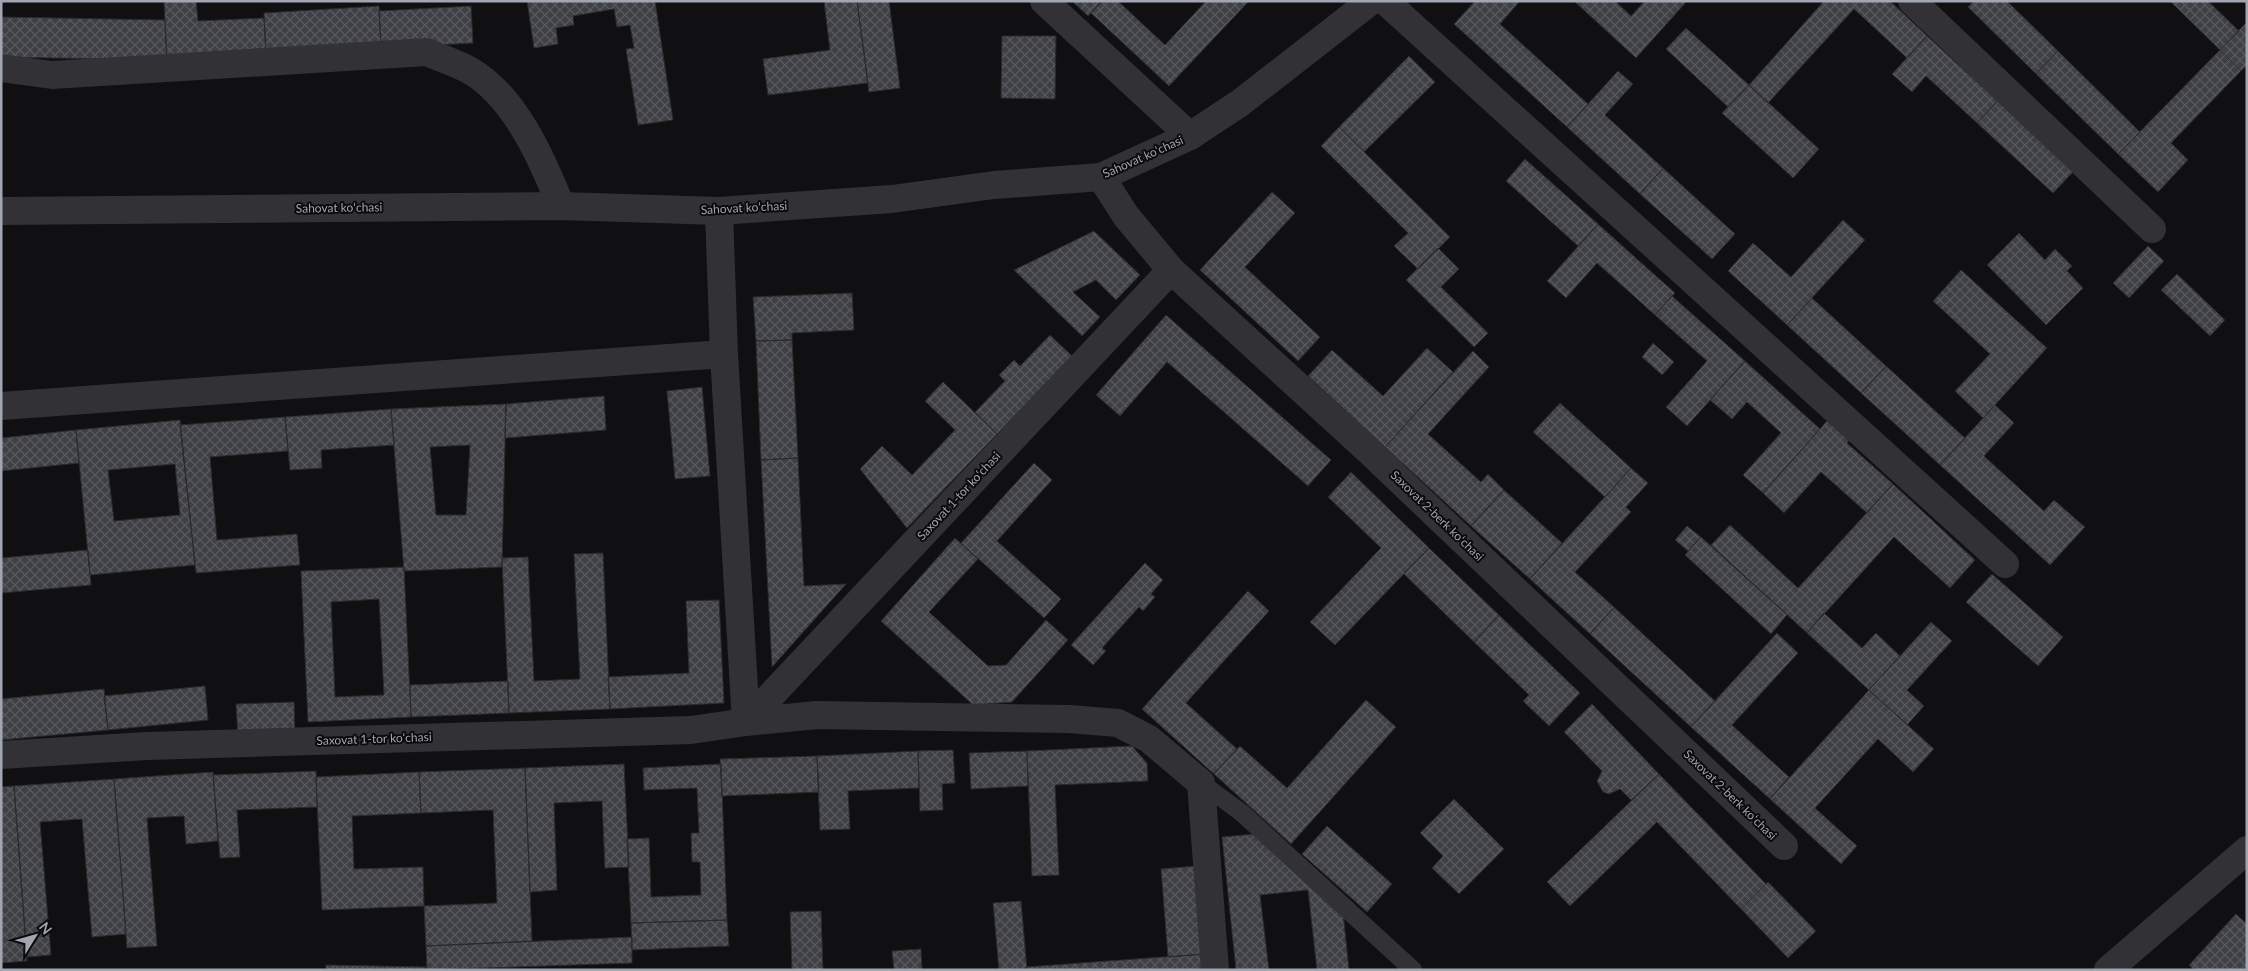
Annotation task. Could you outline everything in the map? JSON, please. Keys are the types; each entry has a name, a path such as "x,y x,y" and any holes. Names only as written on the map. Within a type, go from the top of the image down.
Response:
{"street":[{"path":"1044,1 1190,136"},
{"name":"Sahovat koʻchasi","path":"1,211 561,206 719,211 892,199 994,185 1101,177 1190,136 1247,97 1371,1"},
{"path":"1385,1 2004,564"},
{"path":"1912,1 2152,229"},
{"path":"1,68 52,75 426,52 470,70 505,100 543,161 561,206"},
{"name":"Saxovat 2-berk koʻchasi","path":"1101,177 1126,216 1171,270 1384,466 1784,846"},
{"path":"719,211 724,354 746,722 817,715 1070,719 1118,723 1149,739 1201,783 1215,970"},
{"name":"Saxovat 1-tor koʻchasi","path":"1,755 157,746 691,730 746,722 1171,270"},
{"path":"1,406 724,354"},
{"path":"2108,970 2247,850"}],"lane":[{"path":"1201,783 1242,812 1412,970"}],"building":[{"path":"164,1 196,1 198,21 264,18 266,54 167,60"},
{"path":"527,1 655,1 673,120 638,125 626,49 634,48 630,25 617,27 614,9 573,16 574,25 556,28 558,44 534,48"},
{"path":"824,1 857,1 868,83 768,95 763,59 830,50"},
{"path":"857,1 889,1 900,88 869,92"},
{"path":"1072,1 1102,1 1088,16"},
{"path":"1102,1 1118,1 1165,45 1206,1 1249,1 1169,86 1091,13"},
{"path":"1475,1 1520,1 1500,24 1588,104 1567,127 1454,24"},
{"path":"1574,1 1615,1 1631,16 1645,1 1687,1 1636,58"},
{"path":"1824,1 1890,1 1927,36 1907,58 1854,9 1768,103 1749,85"},
{"path":"1974,1 2007,1 2058,51 2036,74 1968,7"},
{"path":"2170,1 2208,1 2239,31 2220,50"},
{"path":"379,6 381,48 266,54 264,13"},
{"path":"471,6 473,43 381,48 379,11"},
{"path":"1,17 165,20 167,60 1,57"},
{"path":"2247,22 2247,65 2241,71 2220,50"},
{"path":"1686,28 1749,85 1728,107 1666,49"},
{"path":"1002,36 1056,36 1055,99 1001,98"},
{"path":"1927,36 1998,101 1977,123 1926,76 1912,92 1892,74"},
{"path":"2220,50 2241,71 2171,143 2188,160 2158,192 2118,154"},
{"path":"2058,51 2140,132 2118,154 2036,74"},
{"path":"1409,56 1435,82 1364,152 1339,127"},
{"path":"1618,71 1633,84 1605,115 1663,168 1640,194 1567,127"},
{"path":"1749,85 1819,149 1793,178 1722,113"},
{"path":"1998,101 2074,171 2053,193 1977,123"},
{"path":"1339,127 1450,237 1418,269 1394,246 1408,233 1321,146"},
{"path":"1525,159 1598,224 1578,246 1506,181"},
{"path":"1663,168 1735,234 1712,259 1640,194"},
{"path":"1272,192 1295,213 1245,267 1320,337 1298,361 1200,270"},
{"path":"1843,220 1865,240 1787,325 1728,271 1753,243 1791,277"},
{"path":"1598,224 1675,293 1655,315 1597,263 1566,298 1547,281"},
{"path":"1094,231 1140,275 1116,300 1096,280 1073,292 1100,317 1082,336 1014,270"},
{"path":"2019,233 2045,260 2055,249 2072,266 2067,271 2083,288 2046,325 1987,265"},
{"path":"2148,246 2164,261 2129,298 2113,283"},
{"path":"1438,248 1459,269 1441,287 1488,333 1474,347 1406,280"},
{"path":"1961,270 2047,348 1983,418 1955,391 1990,354 1933,301"},
{"path":"2177,274 2225,320 2210,336 2161,290"},
{"path":"852,293 854,330 792,333 792,340 756,341 753,297"},
{"path":"1672,296 1745,361 1687,426 1666,407 1707,361 1655,315"},
{"path":"1812,298 1886,366 1861,393 1787,325"},
{"path":"1166,315 1331,460 1308,486 1167,362 1120,416 1096,395"},
{"path":"1050,335 1072,356 997,434 975,412 1005,381 999,375 1014,360 1020,366"},
{"path":"792,340 798,458 761,460 756,341"},
{"path":"1653,343 1674,362 1662,375 1642,357"},
{"path":"1427,348 1453,372 1385,447 1308,376 1332,350 1383,396"},
{"path":"1473,351 1489,367 1428,434 1481,482 1488,474 1504,490 1471,526 1385,447"},
{"path":"1745,361 1820,429 1763,493 1743,475 1781,433 1747,402 1732,419 1710,400"},
{"path":"1886,366 1965,438 1940,465 1861,393"},
{"path":"943,382 997,434 907,528 860,469 882,446 912,475 955,430 925,401"},
{"path":"702,387 710,476 675,479 667,391"},
{"path":"604,396 606,430 505,438 506,404"},
{"path":"1560,403 1631,468 1605,497 1533,432"},
{"path":"506,404 502,567 404,571 391,409","holes":["470,445 466,515 436,515 430,447"]},
{"path":"1995,405 2014,423 1984,456 2044,511 2054,500 2085,527 2050,565 1940,465"},
{"path":"391,409 394,445 321,450 322,468 290,470 285,417"},
{"path":"285,417 288,451 210,457 217,540 297,534 300,565 196,573 180,425"},
{"path":"180,420 195,565 90,575 76,430","holes":["175,464 180,515 114,521 108,470"]},
{"path":"1827,421 1849,440 1847,443 1893,484 1867,513 1821,472 1784,513 1763,493"},
{"path":"76,430 79,463 1,471 1,438"},
{"path":"798,458 804,586 846,584 772,667 761,460"},
{"path":"1034,463 1052,480 997,541 1061,599 1044,618 961,543"},
{"path":"1631,468 1648,483 1626,507 1631,512 1575,572 1614,607 1590,634 1530,579"},
{"path":"1351,472 1429,548 1335,645 1310,622 1381,548 1328,497"},
{"path":"1893,484 1975,560 1950,588 1894,537 1807,633 1711,545 1730,525 1798,588"},
{"path":"1504,490 1562,543 1530,579 1471,526"},
{"path":"1687,526 1701,537 1688,551 1675,540"},
{"path":"1701,537 1787,615 1771,634 1685,555"},
{"path":"955,538 978,559 929,612 988,666 1006,665 1046,620 1068,640 1012,702 973,705 881,621"},
{"path":"1429,548 1499,615 1474,642 1404,574"},
{"path":"88,550 91,585 1,593 1,558"},
{"path":"603,553 610,709 509,713 502,558 528,557 534,681 580,679 574,554"},
{"path":"1145,563 1163,580 1151,594 1155,597 1143,611 1139,607 1102,648 1106,651 1093,665 1071,645"},
{"path":"404,567 411,717 308,722 301,571","holes":["379,599 384,695 335,697 331,602"]},
{"path":"1992,574 2063,637 2038,666 1966,602"},
{"path":"1248,591 1269,611 1186,703 1237,749 1214,774 1142,709"},
{"path":"719,600 724,703 610,709 608,677 689,673 686,601"},
{"path":"1614,607 1715,701 1691,727 1590,634"},
{"path":"1824,613 1862,648 1876,633 1900,656 1869,690 1807,633"},
{"path":"1499,615 1580,693 1549,726 1523,701 1529,695 1474,642"},
{"path":"1931,622 1952,641 1907,690 1924,706 1907,725 1869,690"},
{"path":"1777,633 1798,653 1732,725 1789,777 1770,799 1691,727"},
{"path":"508,681 509,713 411,717 410,685"},
{"path":"205,686 208,720 108,730 104,696"},
{"path":"104,689 108,730 1,740 1,699"},
{"path":"1869,690 1934,749 1913,772 1878,739 1815,808 1857,846 1841,864 1770,799"},
{"path":"1366,700 1396,727 1291,844 1214,774 1240,746 1287,788"},
{"path":"294,702 295,735 238,737 236,704"},
{"path":"1592,704 1659,774 1631,800 1620,789 1609,794 1603,792 1597,781 1602,771 1564,732"},
{"path":"1132,746 1147,763 1148,781 1055,785 1059,875 1032,876 1027,751"},
{"path":"953,750 955,783 942,784 943,810 920,811 918,751"},
{"path":"918,751 919,788 848,791 850,829 820,830 817,756"},
{"path":"1027,751 1028,786 971,789 969,753"},
{"path":"817,756 819,792 722,796 720,759"},
{"path":"624,764 629,867 605,868 602,801 554,803 557,890 530,892 525,768"},
{"path":"721,764 727,920 631,923 627,839 649,838 651,897 701,895 700,862 692,862 691,833 699,833 697,788 644,790 643,768"},
{"path":"525,768 532,941 426,946 424,906 497,903 493,810 421,813 419,772"},
{"path":"316,771 317,807 237,810 240,857 220,858 213,775"},
{"path":"213,772 218,841 186,844 184,816 147,818 157,946 127,948 114,779"},
{"path":"419,772 421,813 352,816 354,869 423,867 424,906 322,910 316,777"},
{"path":"1659,774 1766,884 1741,909 1657,822 1570,906 1547,882"},
{"path":"114,779 126,934 92,937 82,819 40,822 51,955 27,957 14,786"},
{"path":"14,786 27,961 1,963 1,787"},
{"path":"1454,799 1504,849 1459,894 1432,868 1443,856 1420,833"},
{"path":"1327,826 1392,884 1367,912 1302,854"},
{"path":"1255,834 1343,912 1349,970 1317,970 1308,890 1260,895 1269,970 1236,970 1222,837"},
{"path":"1197,866 1204,954 1168,957 1161,869"},
{"path":"1768,882 1816,931 1788,958 1741,909"},
{"path":"1021,901 1027,970 999,970 993,903"},
{"path":"821,911 823,970 792,970 790,912"},
{"path":"2236,914 2247,924 2247,970 2194,970 2189,965"},
{"path":"727,920 729,946 632,950 631,923"},
{"path":"632,937 632,963 427,970 426,946"},
{"path":"921,949 922,970 894,970 892,951"},
{"path":"1204,954 1205,970 1027,970 1026,967"},
{"path":"326,965 427,967 427,970 326,970"}]}
